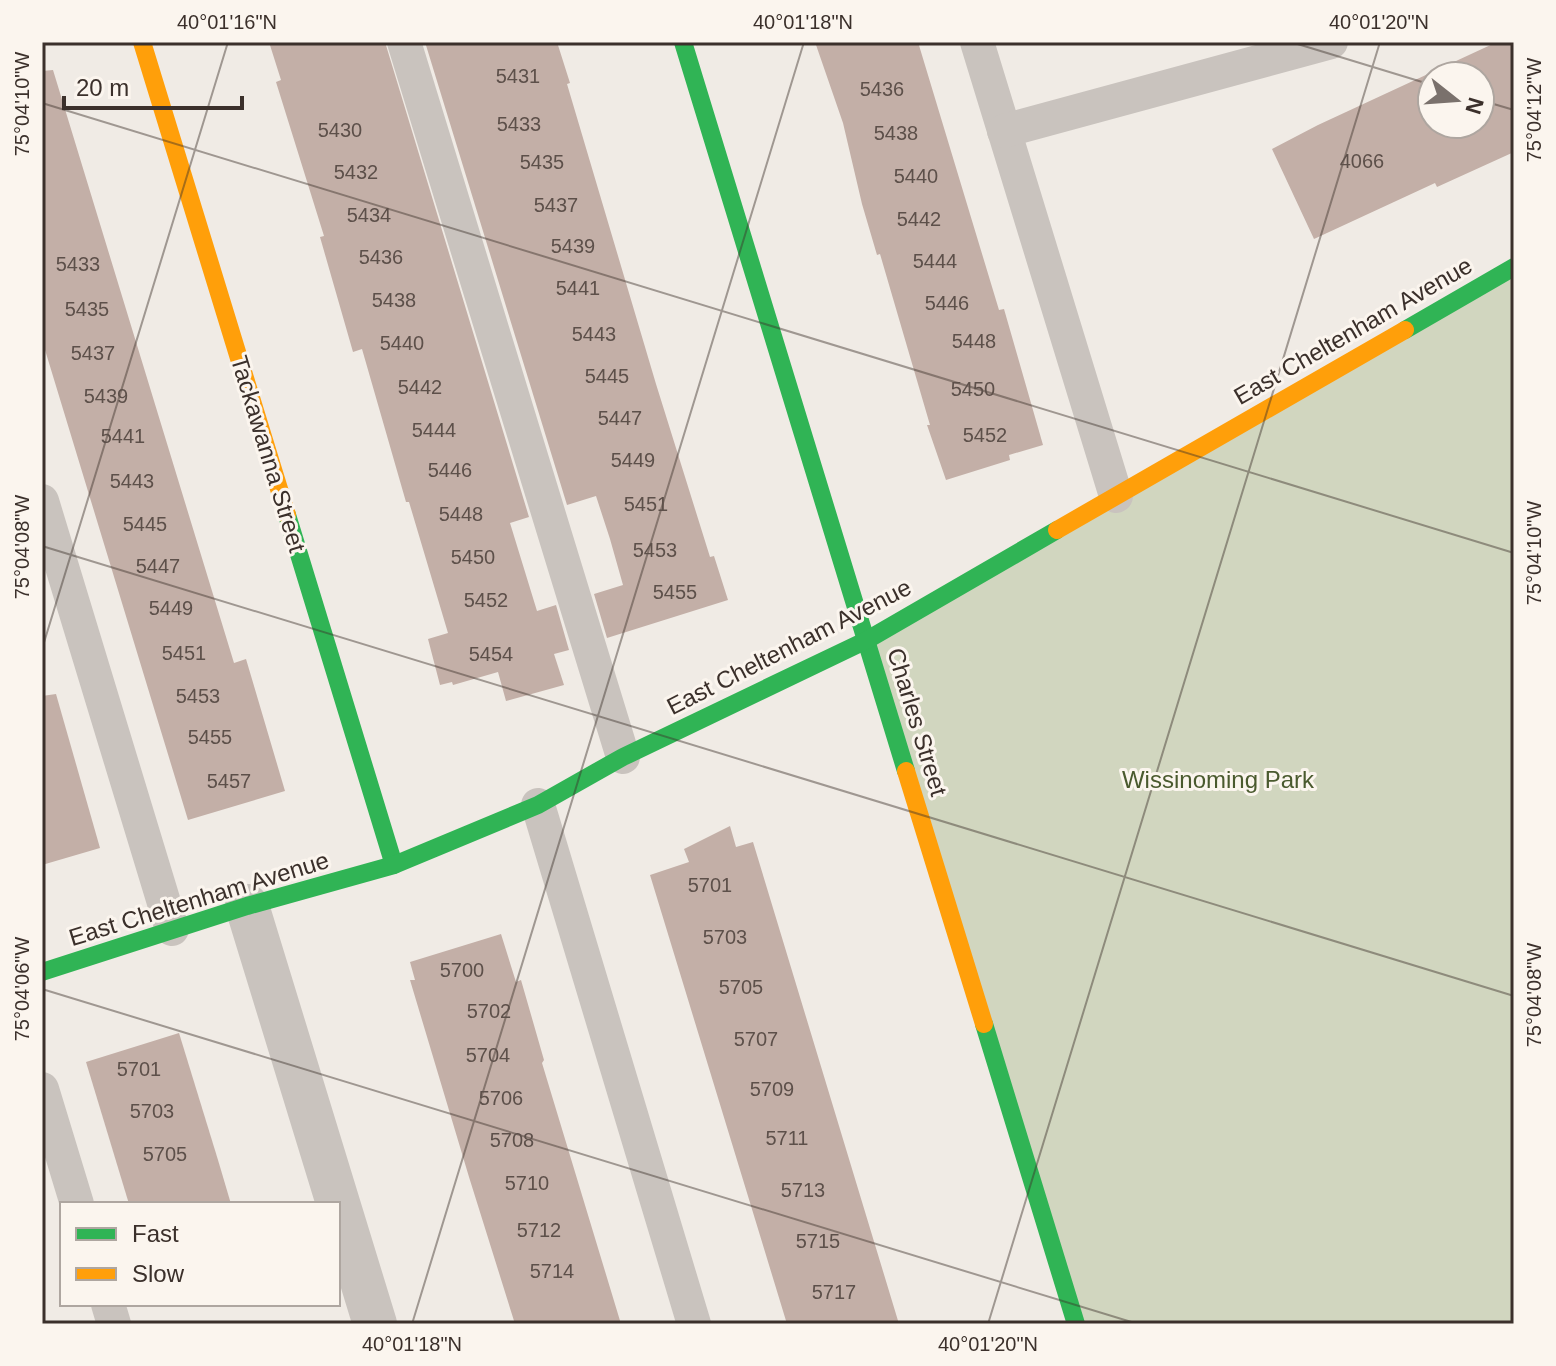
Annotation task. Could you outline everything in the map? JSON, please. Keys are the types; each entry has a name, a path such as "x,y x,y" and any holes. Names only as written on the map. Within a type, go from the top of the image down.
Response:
{"street":[{"name":"Tackawanna Street","path":"142,42 394,865"},
{"name":"Charles Street","path":"683,42 1076,1324"},
{"name":"East Cheltenham Avenue","path":"42,972 247,906 394,865 538,805 623,757 867,640 1514,267"},
{"path":"247,906 338,1202"},
{"path":"340,1210 375,1324"}],"lane":[{"path":"404,42 623,757"},
{"path":"977,42 1116,496"},
{"path":"1004,131 1331,42"},
{"path":"42,501 172,929"},
{"path":"538,805 694,1324"},
{"path":"42,1089 76,1202"}],"green space":[{"name":"Wissinoming Park","path":"1514,267 1514,1324 1076,1324 867,640"}],"building":[{"path":"269,42 385,42 529,517 510,523 537,611 556,605 569,650 554,654 564,685 506,701 498,672 453,685 452,682 440,685 428,639 448,633 362,349 353,352 320,237 324,236 276,82 281,80"},
{"path":"425,42 557,42 656,384 710,557 714,556 728,600 607,638 594,594 623,585 610,539 596,496 567,505"},
{"path":"815,42 918,42 999,310 1004,309 1043,445 1009,455 1010,460 946,480 927,425 930,425 880,254 877,255 862,204 843,123"},
{"path":"1497,42 1514,42 1514,152 1437,187 1435,183 1314,239 1272,149 1416,80 1416,140 1496,140 1496,60 1458,60"},
{"path":"53,70 234,663 246,659 285,791 188,820 42,340 42,71"},
{"path":"56,694 100,848 42,865 42,696"},
{"path":"730,826 736,847 753,842 899,1324 787,1324 650,875 689,862 684,849"},
{"path":"501,934 516,982 521,980 544,1060 542,1063 621,1324 515,1324 469,1177 410,980 415,980 410,962"},
{"path":"179,1033 230,1202 128,1202 86,1062"}],"traffic: fast":[{"path":"683,42 906,771"},
{"path":"1405,330 1514,267"},
{"path":"287,515 394,865"},
{"path":"42,972 247,906 394,865 538,805 623,757 867,640 1057,530"},
{"path":"984,1024 1076,1324"}],"traffic: slow":[{"path":"142,42 287,515"},
{"path":"1057,530 1405,330"},
{"path":"906,771 984,1024"}]}
